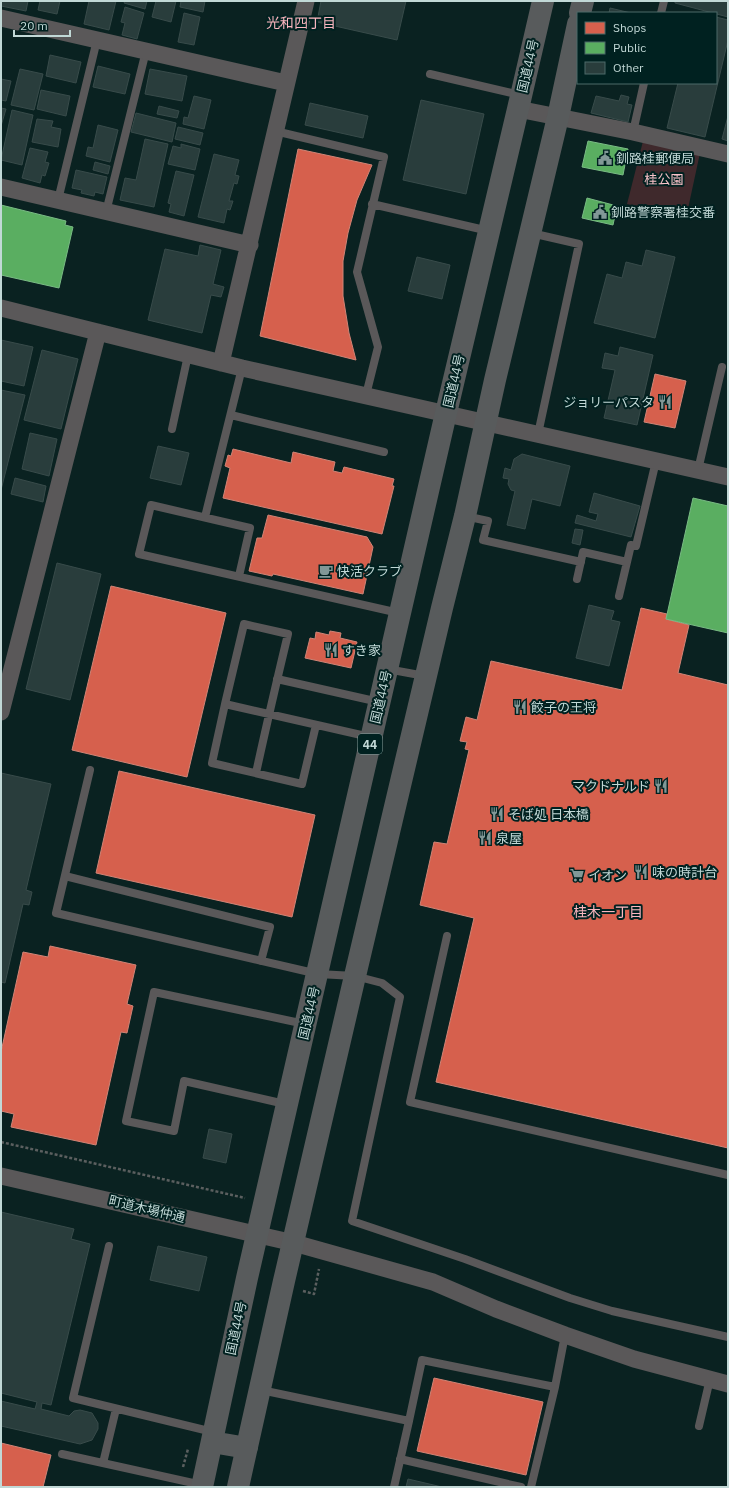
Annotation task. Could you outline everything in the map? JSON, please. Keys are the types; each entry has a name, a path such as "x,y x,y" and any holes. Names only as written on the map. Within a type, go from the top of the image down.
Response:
{"highway":[{"name":"国道44号","path":"202,1486 265,1202 387,669 543,1"},
{"path":"580,12 583,1"},
{"path":"238,1487 355,976 465,516 485,423 558,117 577,29"},
{"path":"213,1437 247,1448"}],"street":[{"path":"221,363 250,245 306,1"},
{"path":"1,18 286,83"},
{"path":"520,102 558,117 633,132 728,154"},
{"path":"1,187 250,245"},
{"path":"1,308 242,368 728,476"},
{"path":"1,712 98,332"},
{"name":"町道木場仲通","path":"1,1176 258,1234 433,1282 496,1309 634,1359 728,1384"}],"lane":[{"path":"661,12 664,1"},
{"path":"58,200 97,40"},
{"path":"106,212 146,51"},
{"path":"430,74 520,102"},
{"path":"633,132 644,84"},
{"path":"276,131 384,157 357,272 378,347 366,395"},
{"path":"372,204 489,231"},
{"path":"530,233 579,244 538,434"},
{"path":"172,429 188,355"},
{"path":"698,470 722,367"},
{"path":"204,517 242,368"},
{"path":"231,415 384,452"},
{"path":"619,596 631,545 636,546 656,461"},
{"path":"239,576 250,528 151,505 139,554 400,613"},
{"path":"465,516 488,521 483,540 580,562"},
{"path":"576,579 583,552 627,562"},
{"path":"256,773 288,634 244,624 212,763 302,784 316,725"},
{"path":"387,669 426,676"},
{"path":"278,679 380,702"},
{"path":"225,704 372,738"},
{"path":"90,770 56,913 318,974 355,976 382,983 400,998 352,1221 465,1259 570,1298 612,1311 728,1337"},
{"path":"65,876 270,927 261,961"},
{"path":"447,936 410,1102 728,1176"},
{"path":"288,1105 184,1081 174,1131 126,1121 154,992 306,1024"},
{"path":"109,1246 73,1398 213,1437"},
{"path":"531,1487 565,1335"},
{"path":"394,1487 422,1360 554,1387"},
{"path":"699,1426 710,1379"},
{"path":"260,1390 409,1421"},
{"path":"104,1463 116,1409"},
{"path":"62,1454 202,1486"},
{"path":"400,1459 521,1487"}],"path":[{"path":"1,1142 265,1202"}],"green space":[{"name":"桂公園","path":"643,141 700,153 686,218 627,204"}],"building: Shops":[{"path":"298,149 372,165 357,200 348,233 343,261 343,296 349,333 356,360 260,336"},
{"name":"ジョリーパスタ","path":"655,374 686,381 675,428 644,422"},
{"path":"233,449 291,463 293,452 335,462 333,471 342,473 344,467 394,479 392,486 394,486 382,534 223,498 230,468 225,466 228,455 231,456"},
{"path":"268,515 367,537 373,547 363,594 273,574 272,576 249,571 257,538 262,538"},
{"path":"111,586 226,613 187,777 72,750"},
{"name":"イオン","path":"641,608 667,614 666,619 689,625 678,673 728,685 728,1148 436,1082 474,918 420,905 434,842 447,844 469,750 465,749 467,742 460,741 466,717 477,720 491,661 622,690"},
{"name":"すき家","path":"330,631 341,633 340,638 357,642 351,668 305,658 310,638 315,639 316,632 329,635"},
{"path":"119,771 315,815 292,917 96,873"},
{"path":"50,946 136,965 127,1004 133,1006 127,1033 121,1032 96,1145 11,1127 14,1114 1,1111 1,1052 23,952 48,957"},
{"path":"434,1378 543,1402 526,1475 417,1451"},
{"path":"1,1443 51,1455 43,1487 1,1487"}],"building: Public":[{"name":"釧路桂郵便局","path":"588,141 628,149 623,175 582,167"},
{"name":"釧路警察署桂交番","path":"587,198 617,206 613,225 582,218"},
{"path":"1,205 66,221 65,225 73,227 59,288 1,275"},
{"path":"693,498 728,506 728,633 666,619"}],"building: Other":[{"path":"1,1 28,1 26,11 1,6"},
{"path":"40,1 60,1 57,14 38,10"},
{"path":"89,1 116,1 109,30 84,24"},
{"path":"125,1 147,1 145,9 124,3"},
{"path":"156,1 176,1 171,22 152,17"},
{"path":"181,1 205,1 203,12 180,7"},
{"path":"321,1 406,1 397,40 317,22"},
{"path":"675,1 728,1 728,17 717,14 717,12 709,12 675,3"},
{"path":"125,7 144,13 137,39 122,35 125,23 121,22"},
{"path":"610,8 627,12 609,12"},
{"path":"184,13 200,17 194,45 178,42"},
{"path":"717,17 728,20 728,40 705,137 667,128 678,84 717,84"},
{"path":"50,55 81,62 76,83 46,76"},
{"path":"98,66 130,74 125,94 93,87"},
{"path":"20,69 43,74 34,110 11,105"},
{"path":"150,69 187,76 182,101 145,94"},
{"path":"1,79 11,81 6,101 1,100"},
{"path":"41,90 70,96 66,116 37,109"},
{"path":"621,95 629,97 627,104 632,105 628,122 591,113 596,96 619,101"},
{"path":"194,96 211,100 204,129 183,124 184,117 188,118"},
{"path":"421,100 484,114 466,194 403,180"},
{"path":"310,103 368,116 363,138 305,125"},
{"path":"159,106 179,111 177,118 157,114"},
{"path":"1,108 6,109 1,126"},
{"path":"12,110 33,115 22,165 1,160"},
{"path":"136,113 176,123 172,142 131,132"},
{"path":"728,116 728,141 722,139"},
{"path":"37,119 53,121 51,127 61,129 58,147 32,142"},
{"path":"98,125 118,130 110,162 86,156 88,147 93,148"},
{"path":"178,127 203,133 200,145 175,139"},
{"path":"145,139 168,144 154,207 120,200 125,178 136,180"},
{"path":"181,144 200,149 195,170 168,164 173,146 181,148"},
{"path":"30,148 48,152 45,162 49,163 45,176 42,175 40,183 22,178"},
{"path":"214,154 239,160 235,175 239,176 237,184 234,183 229,201 233,201 230,210 227,209 224,223 198,217"},
{"path":"95,162 110,166 108,174 93,170"},
{"path":"76,170 107,177 103,194 95,192 94,196 81,193 82,190 72,188"},
{"path":"176,171 194,175 184,216 169,212 171,204 168,203"},
{"path":"200,245 221,250 213,284 224,287 221,297 211,295 202,333 148,320 165,249 198,256"},
{"path":"646,250 675,257 655,338 594,323 607,274 622,278 626,262 642,266"},
{"path":"417,257 450,265 442,299 408,291"},
{"path":"1,340 33,347 24,386 1,381"},
{"path":"620,347 653,355 637,425 604,418 615,370 602,368 605,353 618,356"},
{"path":"42,350 78,359 61,429 24,420"},
{"path":"1,390 25,395 1,490"},
{"path":"30,433 57,439 49,476 22,469"},
{"path":"158,446 189,453 181,485 150,478"},
{"path":"522,454 570,466 560,506 532,499 525,529 507,525 515,491 511,490 508,484 509,479 503,478 505,468 511,470 514,459"},
{"path":"15,478 46,486 43,502 11,494"},
{"path":"594,493 640,506 631,537 575,523 577,515 596,521 598,514 589,512"},
{"path":"575,529 583,530 580,545 572,543"},
{"path":"57,563 101,574 70,700 26,689"},
{"path":"589,605 614,611 611,620 620,622 609,666 576,658"},
{"path":"1,773 51,784 26,890 32,892 29,905 23,904 5,983 1,982"},
{"path":"209,1129 232,1134 226,1163 203,1158"},
{"path":"1,1212 74,1229 71,1239 90,1244 51,1405 42,1403 41,1409 69,1416 74,1411 80,1410 92,1413 98,1423 98,1429 92,1440 80,1444 1,1426 1,1401 35,1409 37,1402 1,1393"},
{"path":"158,1246 207,1257 199,1291 150,1280"},
{"path":"408,1479 442,1487 406,1487"}],"place":[{"name":"釧路桂郵便局","path":"605,158"},
{"name":"釧路警察署桂交番","path":"600,212"},
{"name":"ジョリーパスタ","path":"665,402"},
{"name":"快活クラブ","path":"326,571"},
{"name":"すき家","path":"331,650"},
{"name":"餃子の王将","path":"520,707"},
{"name":"マクドナルド","path":"661,786"},
{"name":"そば処 日本橋","path":"497,814"},
{"name":"泉屋","path":"485,838"},
{"name":"味の時計台","path":"641,872"},
{"name":"イオン","path":"577,875"}],"district":[{"name":"光和四丁目","path":"301,23"},
{"name":"桂木一丁目","path":"608,912"}]}
